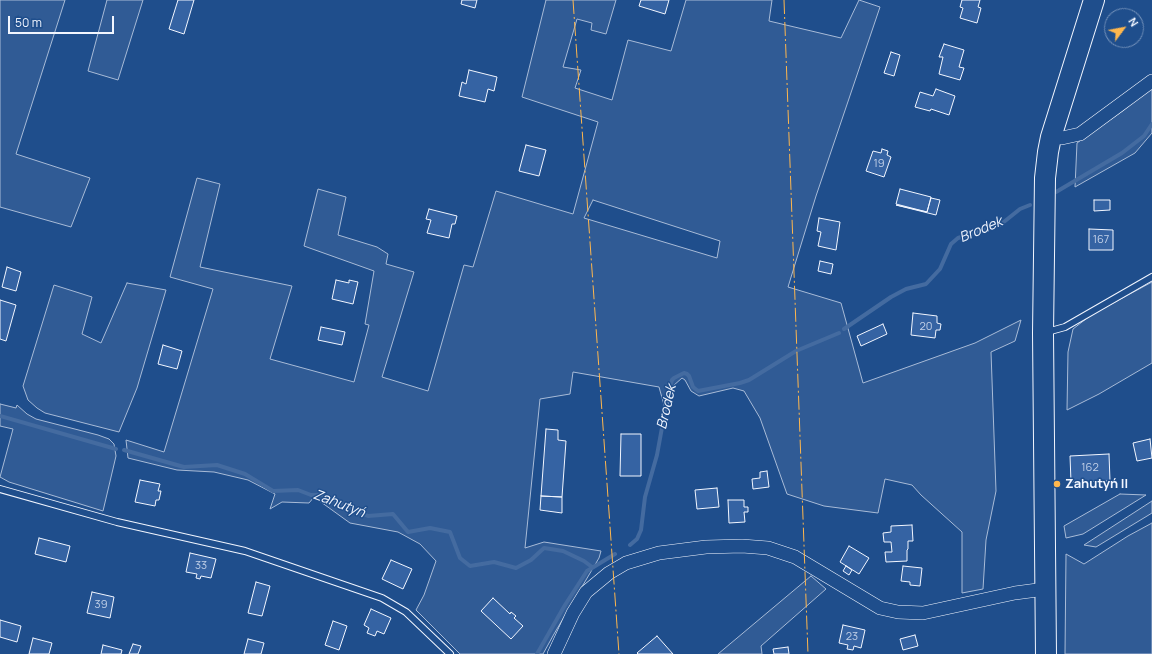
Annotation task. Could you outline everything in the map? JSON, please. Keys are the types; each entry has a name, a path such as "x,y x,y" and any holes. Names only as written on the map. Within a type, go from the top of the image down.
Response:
{"main road":[{"path":"1046,654 1043,333 1046,165 1051,137 1094,0"}],"street":[{"path":"1051,137 1062,138 1080,134 1152,81"},
{"path":"554,654 573,613 586,592 609,573 626,564 659,553 706,547 742,546 768,548 795,557 880,608 898,612 922,613 1016,593 1045,589"}],"lane":[{"path":"1043,333 1065,327 1152,277"},
{"path":"0,489 117,522 245,551 382,598 406,612 450,654"}],"shaded area":[{"path":"0,0 65,0 16,154 90,178 71,227 0,207"},
{"path":"107,0 143,0 118,80 88,71"},
{"path":"546,0 616,0 606,34 591,30 592,23 577,19 563,67 581,70 575,88 612,100 628,40 671,51 686,0 772,0 769,21 841,38 859,0 880,7 816,196 788,287 841,303 863,383 975,343 1021,320 1015,341 991,352 996,491 986,540 983,589 962,593 962,532 912,485 885,479 878,513 824,506 787,494 760,418 744,391 733,388 699,396 691,391 685,380 682,378 673,386 666,412 659,387 573,372 570,394 540,399 525,548 544,542 601,551 599,558 543,654 460,654 416,610 424,595 436,561 420,544 398,532 350,523 314,497 309,503 282,502 270,509 275,494 248,480 214,472 177,470 128,458 126,440 164,452 213,289 170,277 197,178 220,184 200,267 292,286 270,359 354,382 369,325 365,324 374,271 304,246 318,189 346,197 338,235 377,247 388,254 386,264 414,272 382,377 428,391 464,265 473,267 496,191 573,214 598,122 522,97","holes":["593,200 720,241 717,258 584,218"]},
{"path":"1152,86 1152,133 1135,153 1075,187 1077,143 1124,110"},
{"path":"1152,282 1152,363 1099,394 1067,410 1068,352 1073,329 1091,315"},
{"path":"127,283 166,290 137,388 119,432 45,413 37,408 28,400 23,386 54,285 92,297 82,334 101,343"},
{"path":"0,404 16,408 17,405 27,414 36,419 98,435 109,439 114,444 116,456 103,511 9,482 0,477 13,429 0,426"},
{"path":"1120,494 1146,495 1083,534 1066,538 1064,526"},
{"path":"1152,501 1152,513 1096,547 1084,545"},
{"path":"1152,523 1152,654 1065,654 1066,554 1084,564 1128,536"},
{"path":"811,576 826,589 761,646 762,654 718,654"}],"building":[{"path":"178,0 194,0 184,34 169,29"},
{"path":"462,0 477,0 475,8 461,4"},
{"path":"641,0 669,0 665,14 639,6"},
{"path":"962,0 980,0 978,7 981,8 977,23 960,18 963,8 960,7"},
{"path":"944,44 964,50 959,67 964,68 960,80 939,74 943,57 939,57"},
{"path":"891,52 900,55 894,76 884,73"},
{"path":"469,70 497,77 494,91 488,89 485,102 459,96 462,82 466,84"},
{"path":"936,89 955,96 949,115 931,109 930,111 915,107 920,92 933,96"},
{"path":"526,145 546,150 539,176 519,171"},
{"path":"882,149 888,151 887,155 891,157 884,177 866,171 873,151 881,153"},
{"path":"900,189 931,197 927,212 896,204"},
{"path":"931,198 940,200 936,215 896,205 927,212"},
{"path":"1094,200 1110,200 1110,210 1094,211"},
{"path":"429,209 457,216 455,224 452,224 449,238 427,233 431,220 426,219"},
{"path":"819,218 840,222 836,250 818,246 821,232 817,231"},
{"path":"1089,229 1113,230 1113,250 1089,250"},
{"path":"820,261 833,264 831,274 818,271"},
{"path":"7,267 21,272 16,291 2,287"},
{"path":"336,280 349,283 349,280 358,282 353,304 332,299"},
{"path":"0,300 16,305 6,341 0,339"},
{"path":"913,313 937,316 937,323 941,324 940,330 936,330 935,338 911,335"},
{"path":"883,324 887,334 861,346 857,336"},
{"path":"321,327 345,332 342,345 318,340"},
{"path":"163,345 182,351 177,369 158,364"},
{"path":"546,429 558,430 558,440 566,441 562,497 541,496"},
{"path":"621,434 641,434 641,476 620,476"},
{"path":"1150,439 1152,458 1137,461 1133,443"},
{"path":"1109,454 1110,481 1071,482 1070,456"},
{"path":"767,471 769,487 753,489 752,479 760,478 760,472"},
{"path":"140,480 160,484 158,491 161,491 159,500 156,500 155,506 135,502"},
{"path":"717,488 719,507 697,509 695,490"},
{"path":"541,496 562,497 562,513 540,510"},
{"path":"728,500 744,500 744,507 748,507 748,512 744,512 745,522 729,523"},
{"path":"912,525 913,541 908,541 907,561 886,562 885,552 892,552 891,542 884,542 883,533 891,532 891,526"},
{"path":"39,538 70,546 66,562 35,554"},
{"path":"849,546 869,558 859,574 840,562"},
{"path":"190,553 216,559 211,578 201,576 200,579 196,578 197,574 186,572"},
{"path":"391,560 412,569 403,589 382,579"},
{"path":"846,566 852,570 849,575 843,571"},
{"path":"903,566 922,568 920,586 910,585 910,582 901,581"},
{"path":"256,582 270,586 262,616 248,613"},
{"path":"92,592 114,597 110,618 87,613"},
{"path":"493,598 510,614 511,612 516,616 514,618 523,626 511,639 481,611"},
{"path":"371,609 391,618 384,634 377,631 375,636 367,633 369,628 364,625"},
{"path":"0,620 21,626 17,642 0,637"},
{"path":"333,621 347,626 339,650 325,645"},
{"path":"843,625 865,630 861,648 854,646 853,650 847,649 848,645 839,643"},
{"path":"915,635 918,646 903,650 900,639"},
{"path":"657,636 673,654 637,653"},
{"path":"33,638 52,643 49,654 29,654"},
{"path":"248,639 264,643 261,654 244,654"},
{"path":"133,644 141,646 138,654 129,654"},
{"path":"103,645 122,650 121,654 101,654"},
{"path":"788,647 789,654 774,654 773,649"}],"waterway":[{"name":"Brodek","path":"1056,192 1122,153 1144,136 1152,124"},
{"name":"Brodek","path":"844,329 891,297 906,289 926,284 940,269 951,244 958,238 1000,225 1020,209 1030,205"},
{"name":"Brodek","path":"630,545 637,539 641,530 645,497 657,455 672,380 684,373 687,374 693,387 698,391 740,383 749,380 796,351 839,333"},
{"name":"Zahutyń","path":"0,416 116,449"},
{"name":"Zahutyń","path":"124,450 184,467 217,465 245,474 273,491 298,490 311,495 322,495 368,516 393,514 408,532 430,528 450,532 460,558 470,566 494,562 516,568 531,560 544,548 563,551 584,561 592,567"},
{"name":"Brodek","path":"537,654 565,605 587,571 615,554"}],"power":[{"path":"573,0 619,654"},
{"path":"784,0 808,654"}],"place":[{"name":"Zahutyń II","path":"1057,484"}]}
